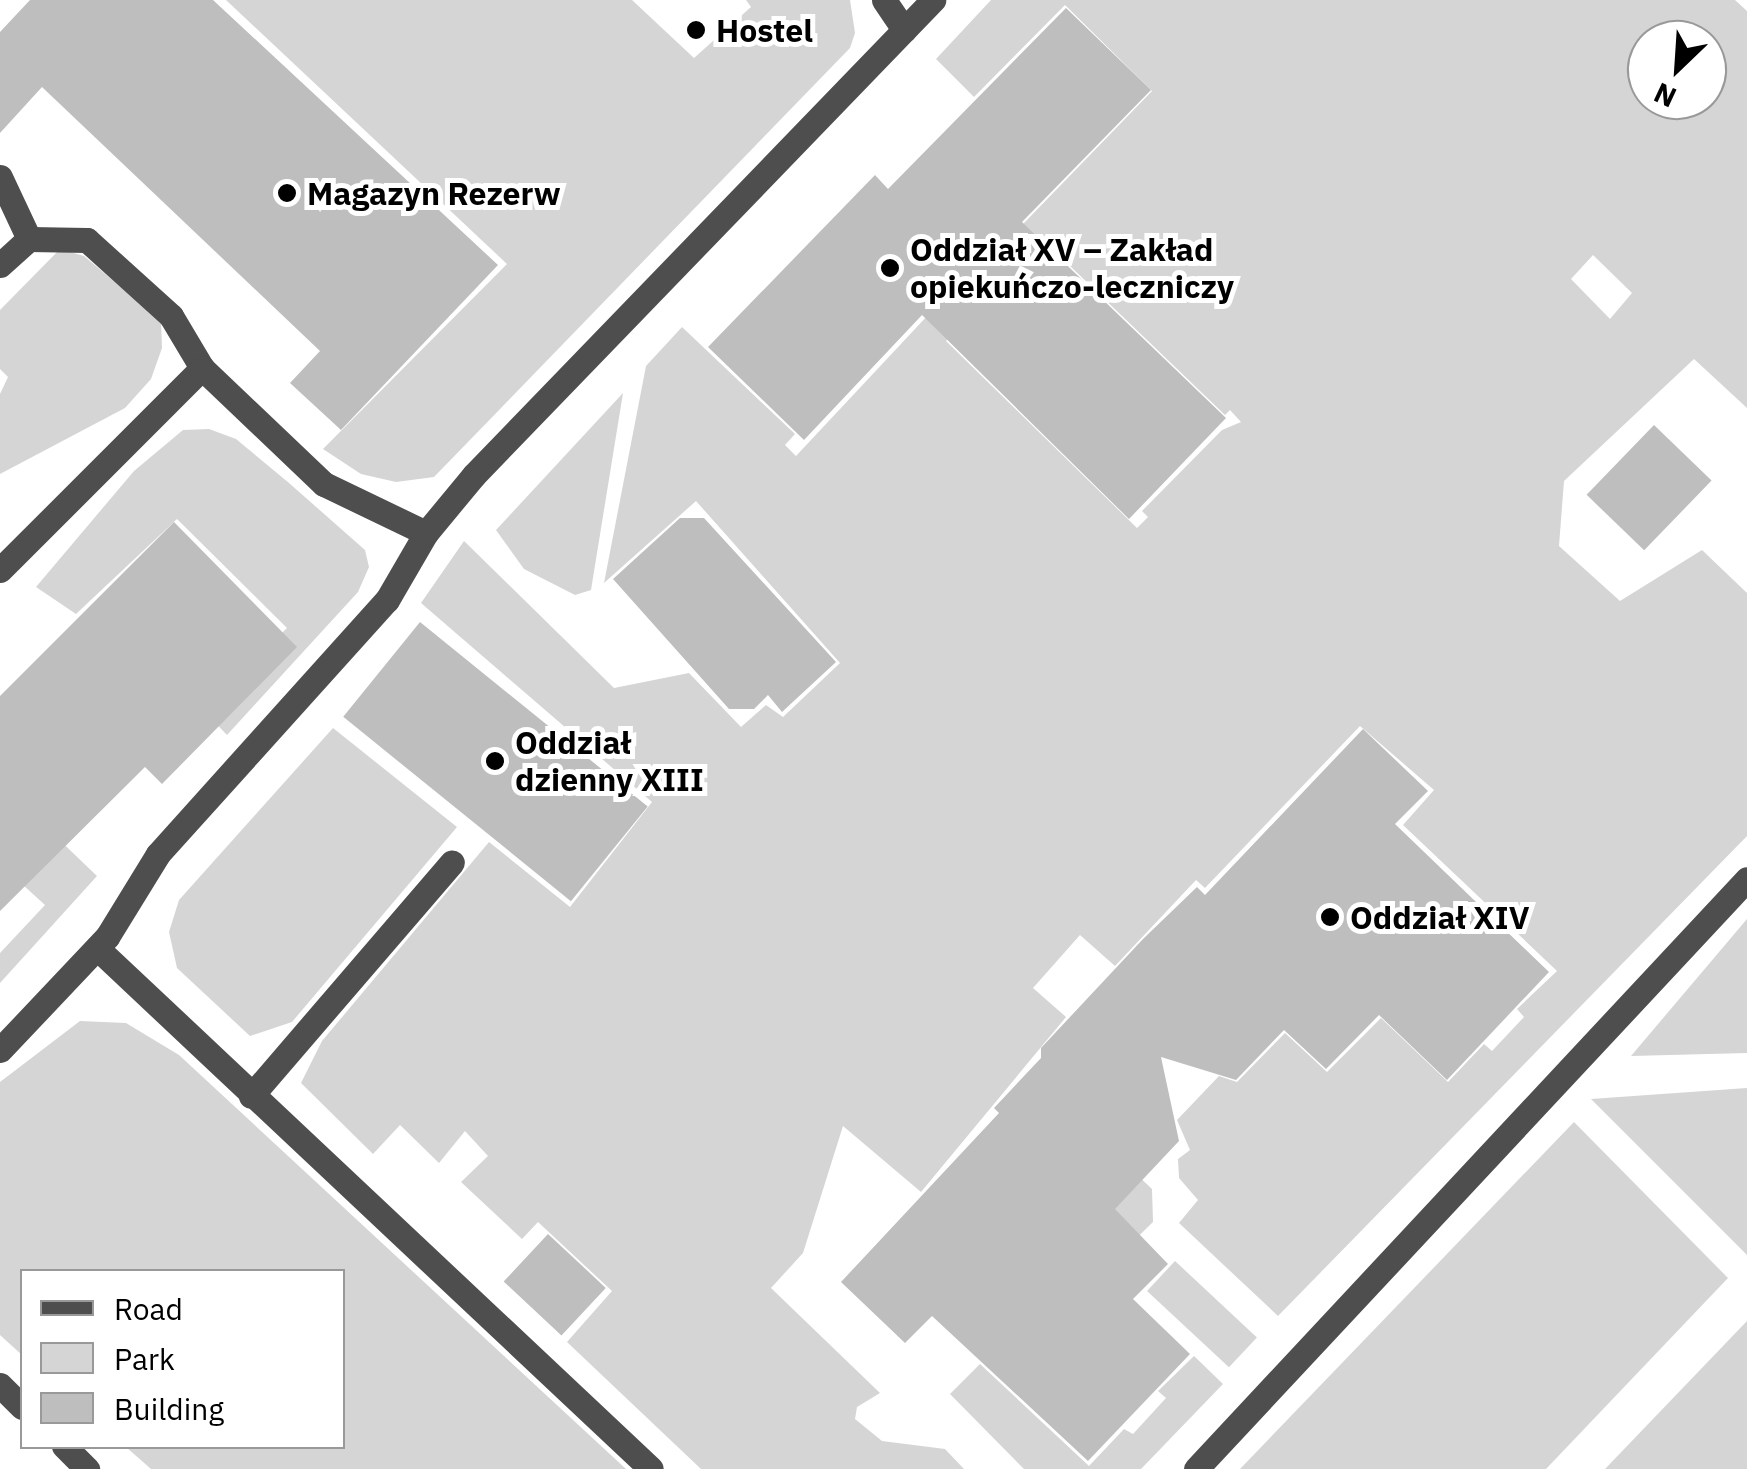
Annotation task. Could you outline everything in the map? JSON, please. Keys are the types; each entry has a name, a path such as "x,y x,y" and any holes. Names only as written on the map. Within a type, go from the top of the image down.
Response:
{"lane":[{"path":"884,0 904,30"},
{"path":"0,1050 97,948 158,854 388,600 426,533 934,0"},
{"path":"0,177 29,239"},
{"path":"0,265 29,239 73,235 103,249 171,316 202,368 324,484 426,533"},
{"path":"0,570 202,368"},
{"path":"252,1096 452,862"},
{"path":"1196,1469 1747,879"},
{"path":"97,948 651,1469"},
{"path":"0,1385 20,1405"},
{"path":"67,1449 87,1469"}],"green space":[{"path":"226,0 632,0 694,58 751,7 746,0 850,0 855,33 850,48 434,477 396,482 361,474 323,449 507,264"},
{"path":"991,0 1735,0 1747,11 1747,408 1694,359 1564,481 1559,546 1620,601 1702,550 1747,593 1747,836 1278,1316 1179,1223 1198,1200 1179,1178 1178,1159 1190,1150 1177,1120 1219,1076 1237,1082 1285,1033 1327,1072 1381,1018 1448,1082 1484,1044 1492,1051 1524,1017 1517,1009 1557,971 1403,825 1434,790 1360,726 1205,888 1196,880 1115,966 1080,935 1033,988 1066,1017 921,1192 843,1126 803,1253 771,1288 880,1393 857,1407 855,1419 882,1441 945,1449 964,1469 701,1469 567,1342 612,1291 538,1222 522,1239 461,1182 488,1156 465,1131 439,1163 400,1125 373,1154 301,1083 322,1041 489,842 570,907 652,802 421,603 464,541 614,688 689,673 741,727 766,705 783,717 840,663 696,501 604,583 646,366 682,327 795,434 785,445 796,456 959,282 980,302 946,341 1137,528 1148,517 1142,511 1222,430 1241,422 1230,410 1225,415 1043,240 1008,276 990,258 1152,91 1065,5 974,97 936,59","holes":["1593,255 1632,293 1610,319 1571,279"]},
{"path":"60,249 84,256 161,321 162,348 151,379 125,408 0,474 0,394 8,377 0,369 0,310"},
{"path":"623,393 591,590 575,595 524,569 496,530"},
{"path":"209,429 236,439 289,483 365,550 369,567 358,592 227,735 203,710 287,628 177,519 76,614 36,587 134,471 183,430"},
{"path":"333,728 457,827 292,1022 250,1036 177,968 169,932 179,900"},
{"path":"0,783 97,876 0,983 0,953 45,905 0,864"},
{"path":"1747,919 1747,1053 1631,1056"},
{"path":"80,1021 126,1023 179,1055 626,1469 151,1469 128,1449 345,1449 345,1269 20,1269 20,1353 0,1335 0,1082"},
{"path":"1747,1088 1747,1255 1591,1099"},
{"path":"1574,1122 1728,1278 1546,1469 1240,1469"},
{"path":"1131,1169 1152,1189 1153,1222 1106,1268 1069,1232"},
{"path":"1175,1261 1257,1337 1229,1367 1147,1291"},
{"path":"1747,1321 1747,1469 1605,1469"},
{"path":"1194,1356 1223,1384 1141,1469 1024,1469 950,1394 980,1364 1089,1466 1124,1429 1133,1434 1166,1398 1158,1391"}],"building":[{"name":"Magazyn Rezerw","path":"30,0 213,0 498,265 341,430 290,383 320,351 42,87 0,133 0,32"},
{"name":"Oddział XV – Zakład opiekuńczo-leczniczy","path":"1066,8 1151,90 1022,222 1226,418 1129,519 922,315 804,440 708,347 875,175 888,189"},
{"path":"1654,425 1712,481 1644,550 1587,495"},
{"path":"680,518 704,518 836,662 782,712 768,695 754,709 729,709 613,579"},
{"path":"174,522 297,647 162,784 145,767 0,911 0,696"},
{"name":"Oddział dzienny XIII","path":"420,622 648,806 571,901 343,717"},
{"path":"1363,729 1428,791 1395,824 1549,972 1447,1080 1379,1015 1326,1069 1284,1030 1236,1080 1161,1057 1179,1141 1115,1209 1168,1264 1133,1299 1190,1354 1088,1461 932,1316 905,1343 841,1282 999,1113 994,1108 1041,1058 1041,1048 1143,939 1197,887 1205,895"},
{"path":"548,1234 606,1288 561,1335 504,1282"}],"place":[{"name":"Hostel","path":"696,30"},
{"name":"Magazyn Rezerw","path":"287,193"},
{"name":"Oddział XV – Zakład opiekuńczo-leczniczy","path":"890,268"},
{"name":"Oddział dzienny XIII","path":"495,761"},
{"name":"Oddział XIV","path":"1330,917"}]}
